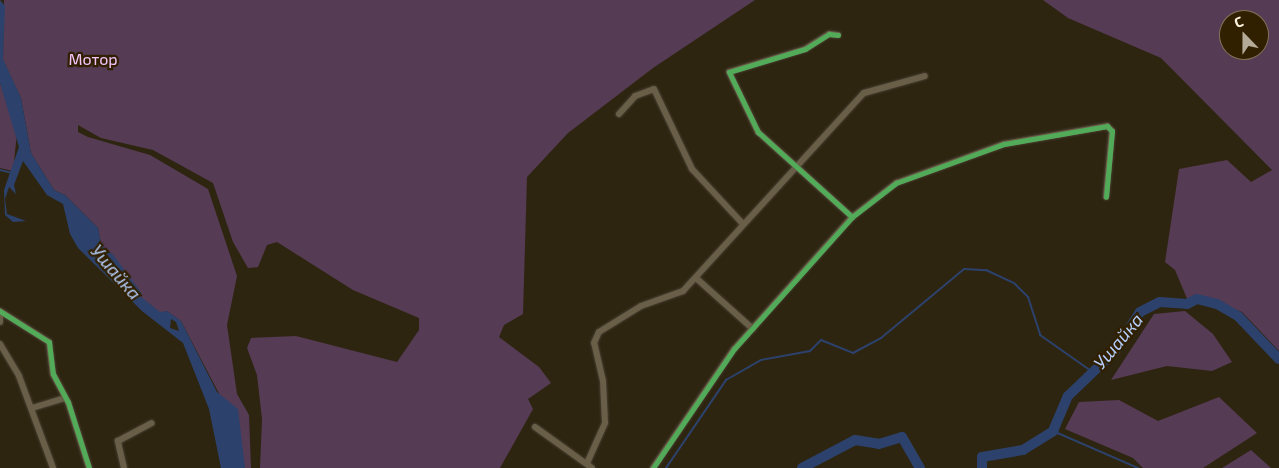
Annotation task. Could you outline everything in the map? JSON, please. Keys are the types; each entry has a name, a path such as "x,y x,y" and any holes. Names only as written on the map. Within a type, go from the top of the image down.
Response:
{"street":[{"path":"838,35 829,34 806,49 729,72 750,122 852,217"},
{"path":"588,461 605,423 603,381 594,343 598,332 641,306 683,290 696,278 794,165 864,93 925,76"},
{"path":"619,114 635,96 654,89 692,169 742,223"},
{"path":"652,468 702,390 753,329 852,217 896,183 929,168 1004,144 1100,126 1112,131 1106,197"},
{"path":"696,278 753,329"},
{"path":"0,312 0,322"},
{"path":"0,312 47,340 53,374 64,398 89,468"},
{"path":"0,344 32,408 53,468"},
{"path":"32,408 64,398"},
{"path":"124,468 118,441 152,423"},
{"path":"535,427 588,461 592,468"}],"green space":[{"name":"Мотор","path":"4,0 755,0 653,68 568,133 527,177 523,314 504,325 499,337 539,367 551,383 528,399 533,409 500,468 260,468 262,419 257,375 247,348 251,338 296,336 397,362 419,330 419,318 353,290 277,242 267,245 258,267 248,268 233,242 213,183 153,150 101,138 78,125 78,132 88,137 150,155 208,189 237,276 227,325 237,394 249,415 251,468 241,468 224,403 181,321 167,311 160,313 126,285 104,258 98,228 65,195 54,190 31,153 21,98 3,60"},
{"path":"1043,0 1279,0 1279,351 1242,312 1200,295 1188,301 1175,270 1165,262 1179,169 1227,160 1251,182 1272,170 1161,58 1068,18"},
{"path":"0,83 17,133 13,171 0,168"},
{"path":"1185,311 1213,334 1232,362 1212,371 1167,366 1111,380 1154,314"},
{"path":"1219,397 1257,433 1203,468 1143,468 1133,458 1065,429 1079,402 1119,400 1158,421"},
{"path":"1251,450 1271,468 1222,468"}],"water":[{"path":"0,0 5,6 3,59 21,98 31,153 54,190 65,195 98,228 104,258 126,285 160,312 167,311 181,321 217,392 238,409 245,468 221,468 209,409 183,343 142,311 78,248 70,234 63,204 47,195 23,161 14,185 16,194 9,187 5,199 7,214 26,221 13,222 5,215 4,190 19,147 0,83","holes":["171,319 176,322 179,331 170,328"]}],"waterway":[{"path":"0,170 12,173"},
{"name":"Ушайка","path":"94,245 110,259 136,294"},
{"path":"666,468 726,380 761,360 810,351 821,340 853,353 881,338 964,269 986,270 1014,283 1028,297 1040,335 1094,373"},
{"name":"Ушайка","path":"982,468 982,457 1023,450 1053,431 1068,396 1115,351 1140,312 1160,302 1187,304 1197,299 1217,304 1238,316 1279,359"},
{"path":"1053,431 1138,468"},
{"name":"Ушайка","path":"802,468 855,440 879,444 902,437 920,468"}],"cycle path":[{"path":"838,35 829,34 805,49 729,72 758,132 852,217"},
{"path":"653,468 734,349 852,217 896,183 1004,144 1107,126 1112,131 1106,197"},
{"path":"0,311 49,342 53,374 68,402 89,468"}]}
